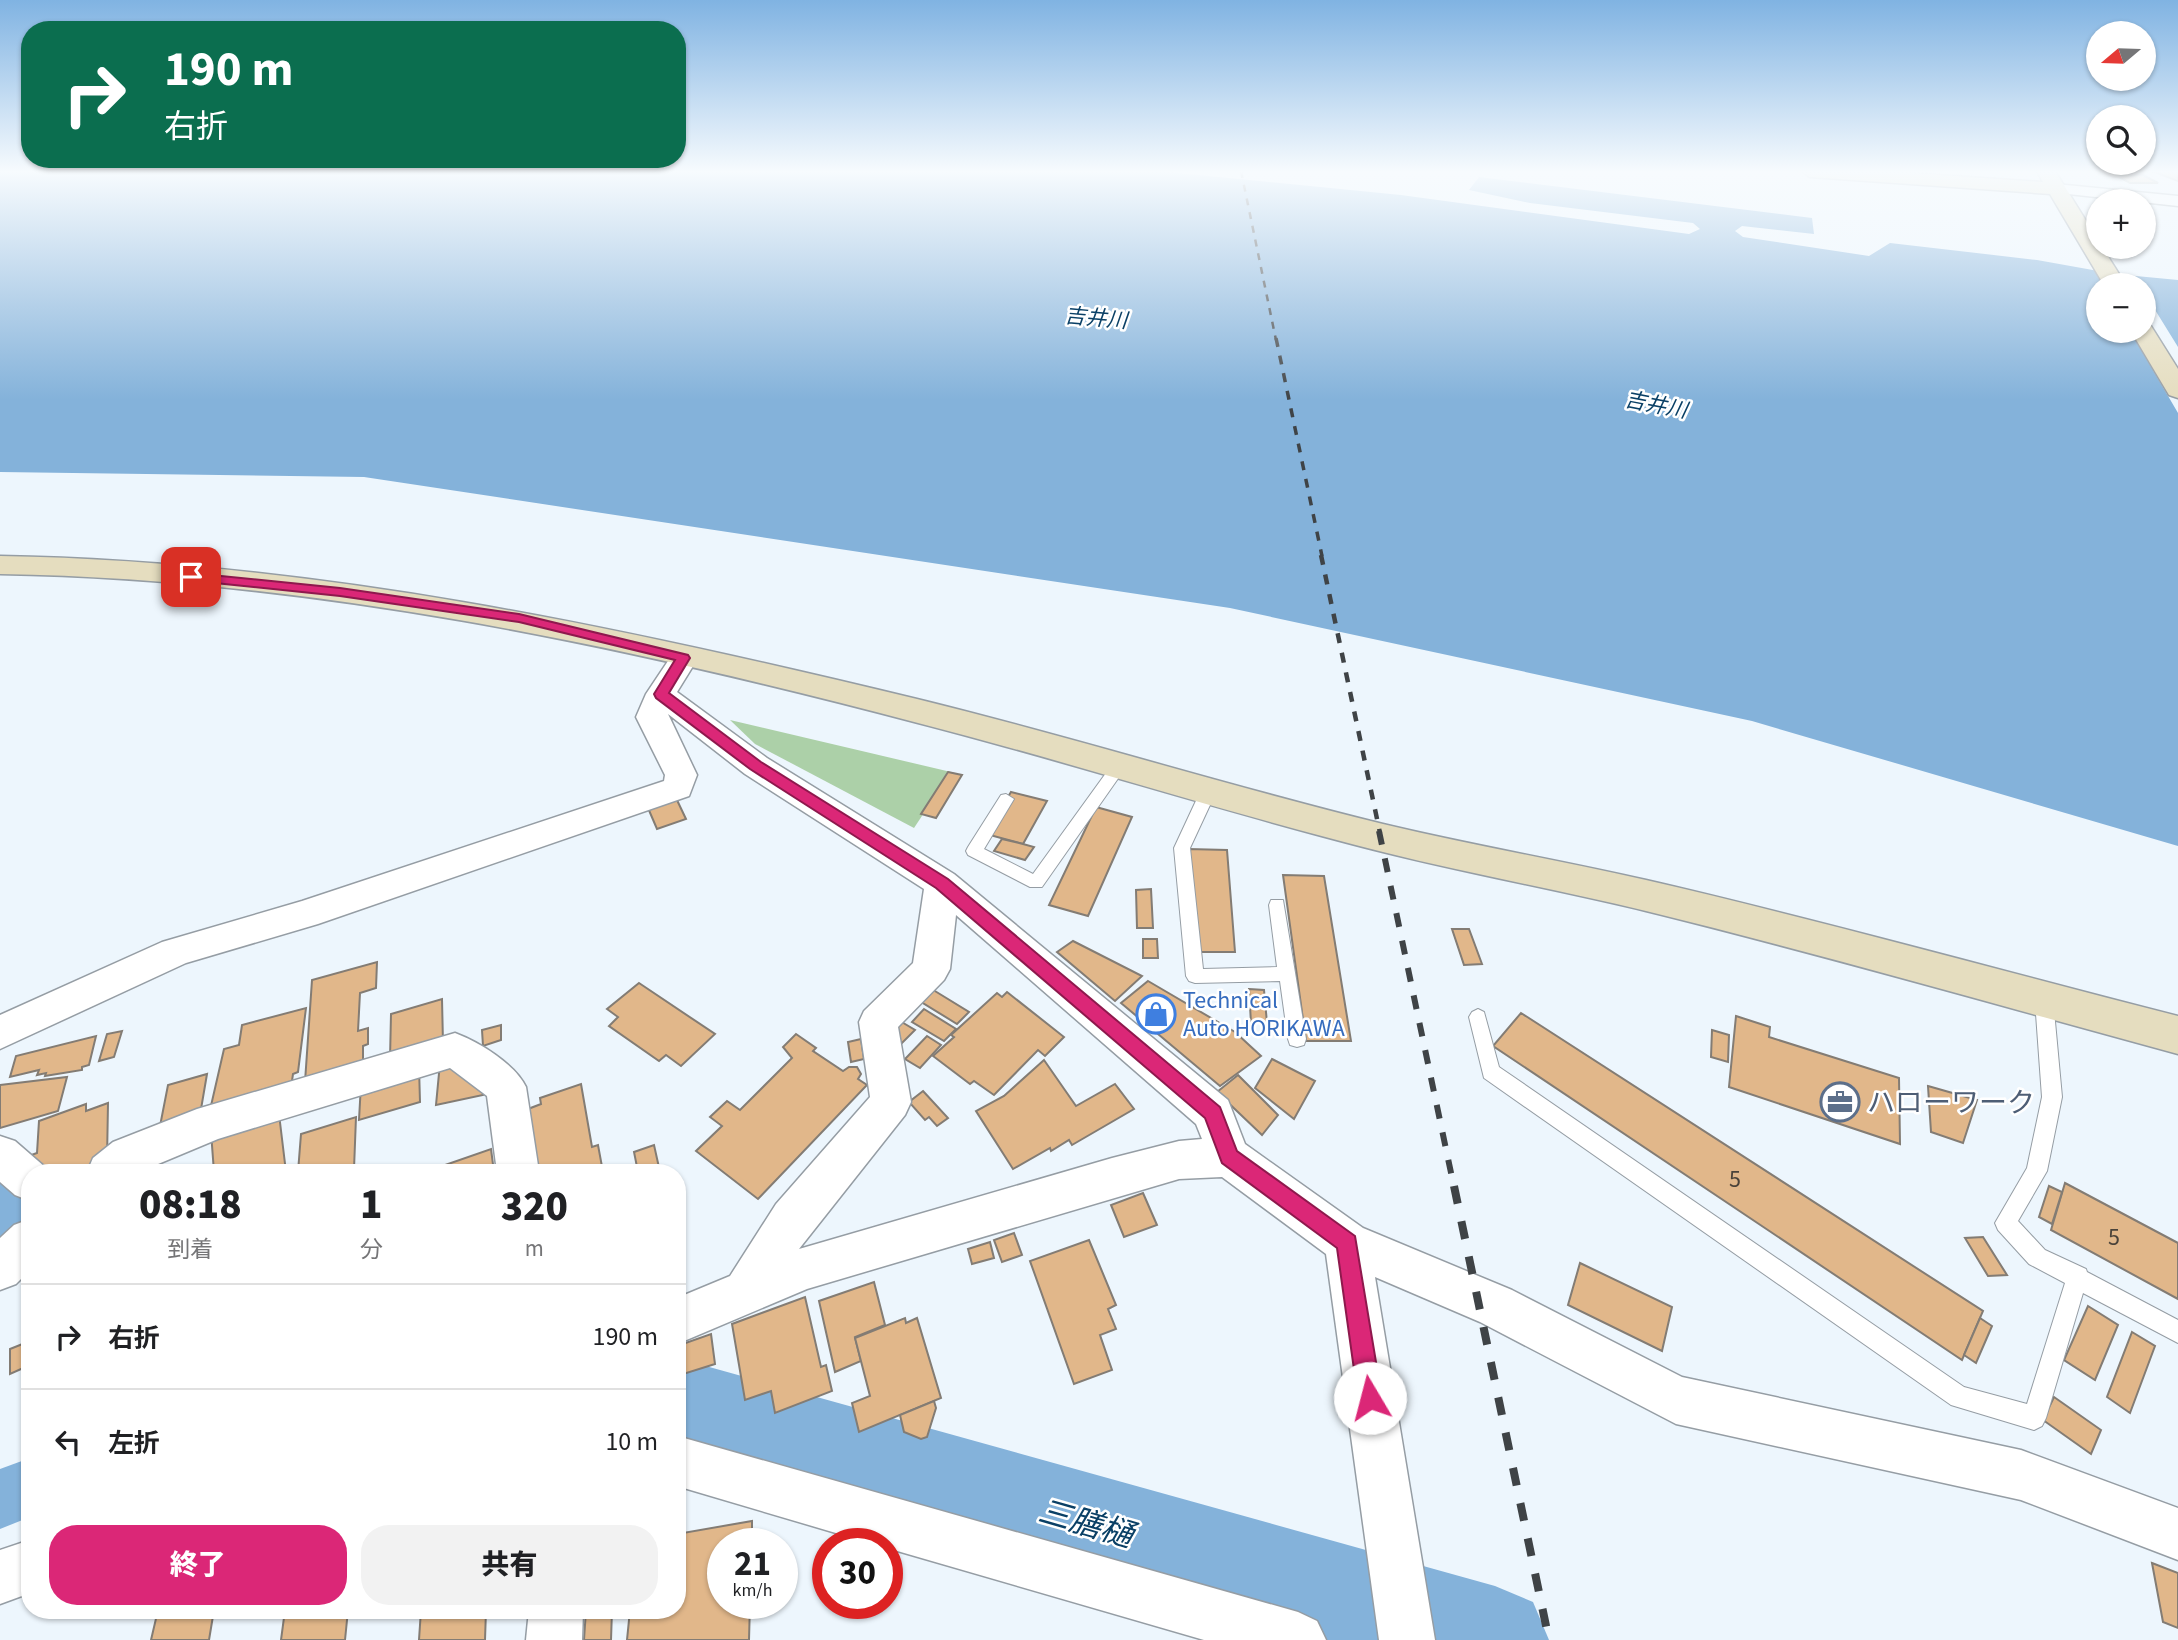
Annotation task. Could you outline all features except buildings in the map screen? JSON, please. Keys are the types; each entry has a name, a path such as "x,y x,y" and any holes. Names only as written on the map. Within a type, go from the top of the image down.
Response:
{"street":[{"path":"2092,248 2108,273"},
{"path":"2150,343 2178,390"},
{"path":"0,565 62,566 340,592 519,618 918,711 1383,838 1648,896 2178,1035"},
{"path":"0,1033 174,952 317,909 678,788 681,775 651,717 661,694 684,658"},
{"path":"661,694 756,766 942,883 1213,1113 1229,1157 1347,1243 1496,1306 1676,1400 2021,1475 2178,1534"},
{"path":"746,1293 792,1219 891,1102 878,1022 931,969 942,883"},
{"path":"118,1164 128,1156 212,1122 454,1050 506,1087 517,1164"},
{"path":"0,1155 21,1173"},
{"path":"686,1317 805,1268 1179,1160 1229,1157"},
{"path":"1347,1243 1407,1639"},
{"path":"686,1464 1298,1640"},
{"path":"0,1577 21,1569"},
{"path":"554,1640 555,1619"}],"lane":[{"path":"1006,799 974,850 1036,883 1119,766"},
{"path":"1209,790 1182,848 1195,976 1288,974"},
{"path":"1277,905 1297,1039"},
{"path":"2044,999 2052,1097 2037,1171 2005,1223 2036,1257 2078,1276 2178,1332"},
{"path":"1478,1017 1491,1072 1959,1397 2034,1418 2078,1276"}],"green space":[{"path":"730,720 951,772 914,828 755,744"}],"water":[{"name":"吉井川","path":"0,248 1813,248 1869,256 1883,248 1929,248 2037,260 2109,273 2086,273 2086,343 2156,343 2156,278 2178,280 2178,846 1752,721 1230,608 364,477 0,472"}],"pier":[{"path":"2156,311 2178,347 2178,413 2137,343 2156,343"}],"waterway":[{"name":"三膳樋","path":"0,1208 21,1230"},
{"name":"三膳樋","path":"686,1408 1495,1640"},
{"path":"0,1499 21,1491"}],"railway":[{"path":"1257,248 1276,340"},
{"path":"1276,338 1322,556"},
{"path":"1321,555 1380,833"},
{"path":"1379,831 1454,1187"},
{"path":"1454,1186 1549,1640"}],"place":[{"name":"Technical Auto HORIKAWA","path":"1156,1014"},
{"name":"ハローワーク","path":"1840,1102"}],"route":[{"path":"191,577 340,592 519,618 684,658 661,694 756,766 942,883 1213,1113 1229,1157 1347,1243 1370,1398"}]}
